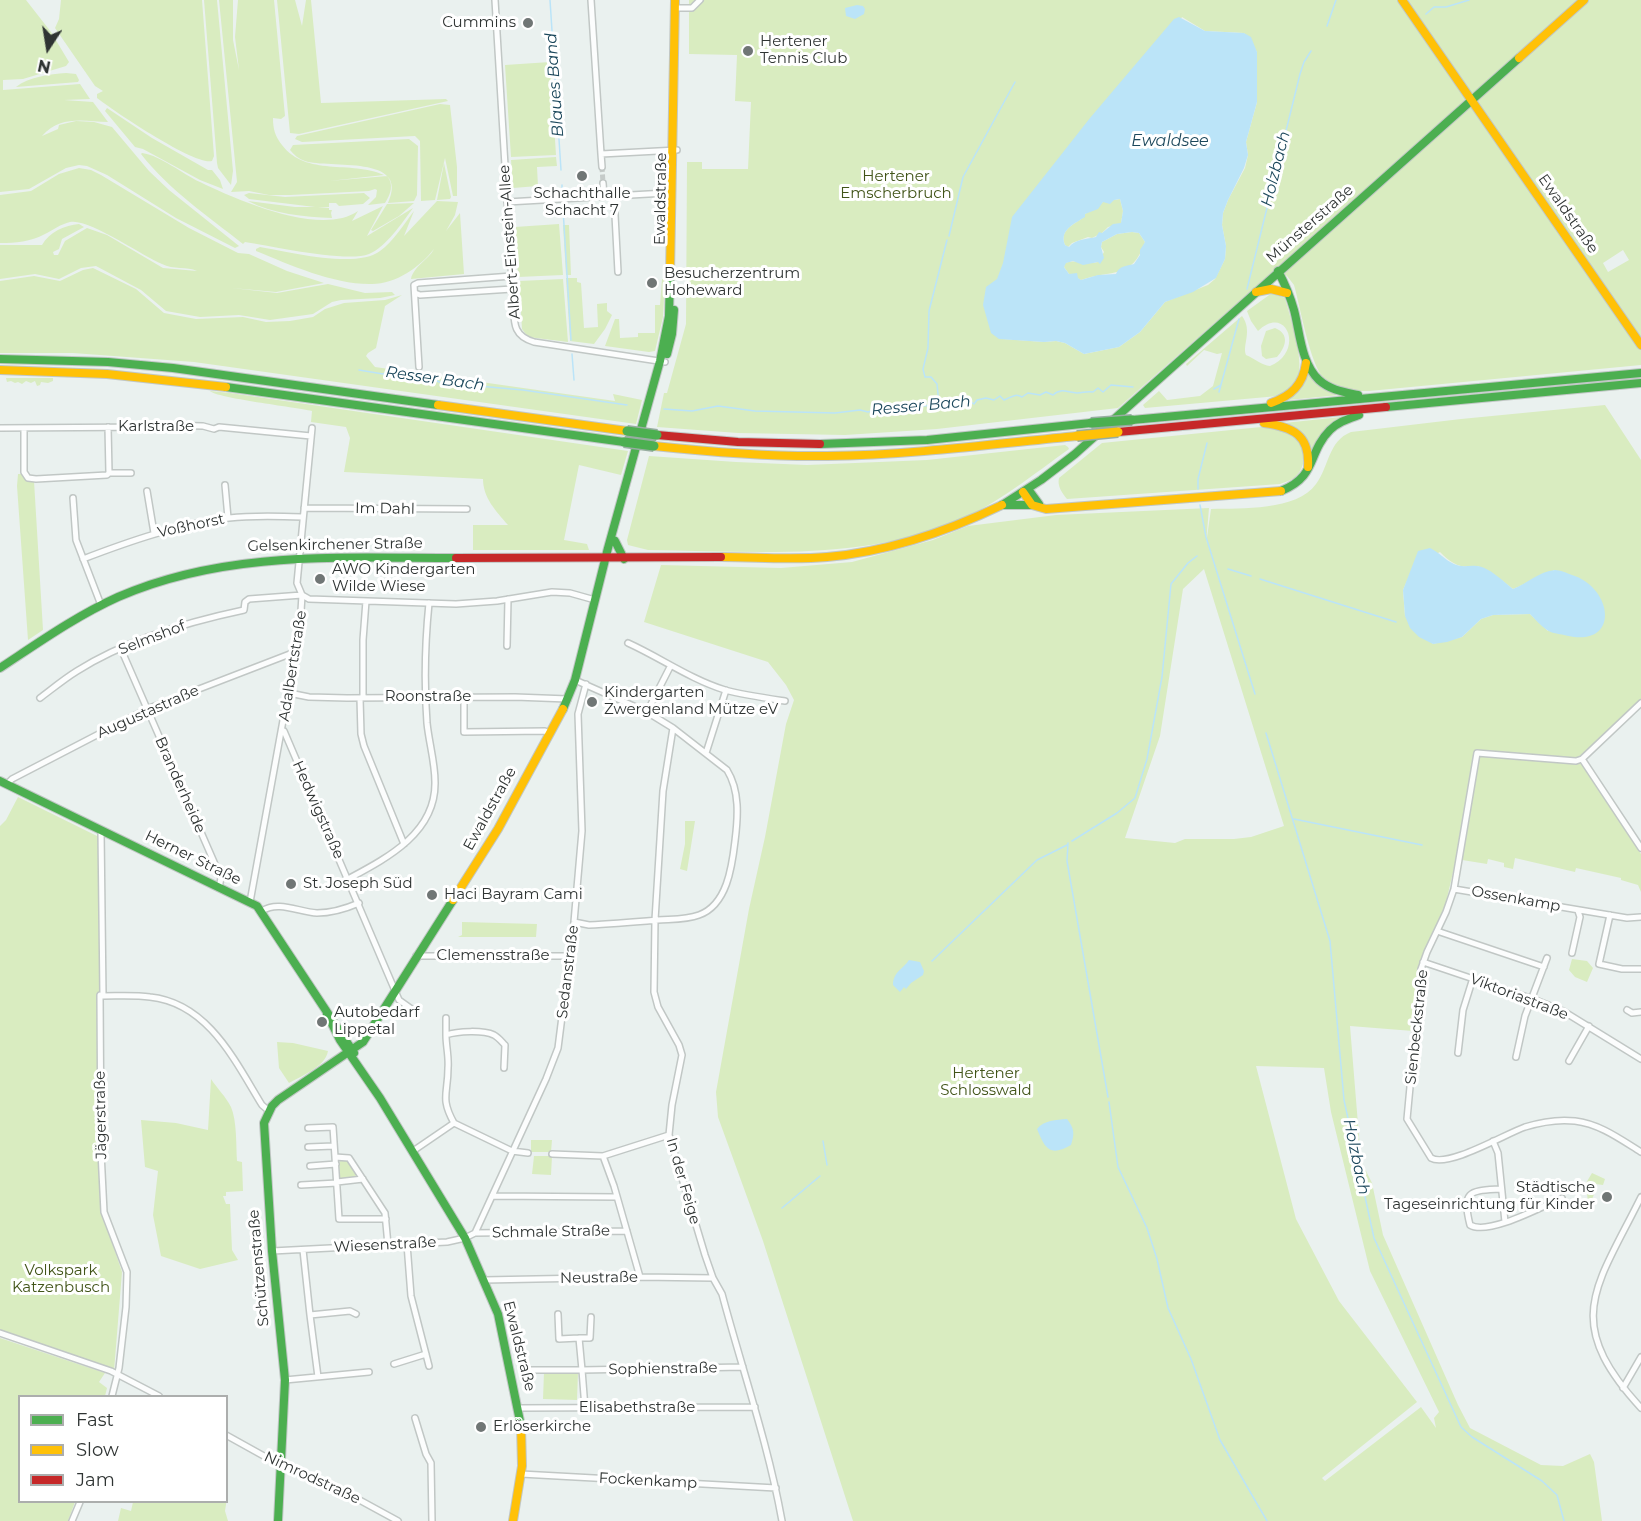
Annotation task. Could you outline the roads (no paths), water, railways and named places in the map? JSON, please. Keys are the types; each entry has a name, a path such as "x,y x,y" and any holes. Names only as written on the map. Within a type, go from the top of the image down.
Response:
{"main road":[{"name":"Ewaldstraße","path":"1402,0 1641,345"},
{"name":"Münsterstraße","path":"1056,470 1584,0"},
{"name":"Ewaldstraße","path":"605,559 615,541 663,361 668,324 678,4"},
{"path":"1276,273 1294,309"},
{"path":"1276,273 1290,292 1306,357 1314,377 1332,390 1346,394 1384,397"},
{"path":"1256,292 1274,289 1287,293"},
{"path":"1248,409 1278,401 1296,390 1304,378 1306,357"},
{"path":"0,359 108,362 173,368 657,435 743,443 828,444 914,441 1641,373"},
{"name":"Ewaldstraße","path":"513,1521 521,1474 522,1434 503,1332 470,1236 413,1151 380,1098 380,1092 350,1052 363,1042 498,829 568,699 575,680 605,559 663,361"},
{"path":"0,370 107,374 189,381 654,446 742,454 828,456 914,452 1641,383"},
{"path":"1002,505 1032,504 1040,508 1050,508 1270,493 1290,488 1305,475 1322,439 1334,424 1345,418 1400,406"},
{"path":"1238,421 1285,426 1298,434 1308,453 1308,468 1305,475"},
{"name":"Gelsenkirchener Straße","path":"0,668 101,605 191,572 238,562 300,558 826,558 866,552 924,538 967,522 1002,505 1056,470"},
{"path":"1025,490 1037,502 1050,508"},
{"path":"1025,490 1032,504"},
{"path":"615,541 624,559"},
{"name":"Herner Straße","path":"4,783 250,902 262,911 350,1052"},
{"path":"269,1111 278,1100 350,1052"},
{"name":"Schützenstraße","path":"269,1111 264,1123 264,1131 272,1251 285,1380 278,1521"}],"street":[{"name":"Albert-Einstein-Allee","path":"495,0 512,289 515,326 518,334 525,340 663,361"},
{"path":"591,0 602,167"},
{"name":"Ewaldstraße","path":"678,4 692,8 700,0"},
{"path":"601,154 675,150"},
{"path":"603,183 604,196"},
{"path":"507,202 666,193"},
{"path":"614,196 618,272"},
{"path":"419,367 414,285 512,276"},
{"path":"415,293 420,295 512,289"},
{"name":"Karlstraße","path":"0,428 167,425 203,426 214,429 219,427 310,436"},
{"path":"108,427 109,473"},
{"path":"24,428 24,472 28,478 66,479 71,476 131,473"},
{"name":"Adalbertstraße","path":"250,902 300,627 302,595 297,583 312,428"},
{"path":"225,485 228,518"},
{"path":"147,491 154,534"},
{"path":"73,498 76,540 101,605"},
{"name":"Im Dahl","path":"304,508 467,509"},
{"name":"Voßhorst","path":"83,559 154,534 228,518 303,517"},
{"path":"302,595 309,599 461,604 559,592 594,600"},
{"name":"Selmshof","path":"40,698 77,671 173,627 244,610 246,600 302,595"},
{"path":"507,646 508,599"},
{"path":"366,601 361,734 404,844"},
{"path":"348,879 388,857 404,844 425,820 434,795 435,770 425,697 429,603"},
{"path":"628,643 648,652 670,667 726,690 785,701"},
{"name":"Branderheide","path":"121,649 221,878 219,888"},
{"name":"Augustastraße","path":"4,783 147,709 295,652"},
{"path":"647,712 670,667"},
{"path":"574,922 589,925 690,918 705,912 719,898 730,871 736,832 736,791 732,777 727,770 673,728 647,712 575,680"},
{"name":"Sedanstraße","path":"470,1236 492,1196 558,1048 574,922 582,831 578,714 586,684"},
{"path":"706,753 726,690"},
{"name":"Roonstraße","path":"289,693 309,697 568,699"},
{"path":"464,698 464,732 544,731 549,733"},
{"path":"1641,703 1582,759 1641,848"},
{"name":"In der Feige","path":"673,728 663,790 655,920 656,1000 682,1055 672,1105 669,1135 713,1278 722,1294 755,1407 782,1521"},
{"name":"Hedwigstraße","path":"283,729 399,1000 413,1010"},
{"name":"Sienbeckstraße","path":"1493,1141 1442,1162 1436,1162 1431,1158 1407,1119 1423,962 1454,889 1477,753 1576,761 1582,759"},
{"name":"Jägerstraße","path":"101,831 103,996 100,996 100,1081 104,1212 126,1272 126,1307 118,1375 112,1395"},
{"name":"Ossenkamp","path":"1454,889 1610,915 1641,917"},
{"path":"262,911 272,905 317,913 332,912 358,903"},
{"name":"Ossenkamp","path":"1572,953 1580,917 1578,910"},
{"path":"1610,915 1599,964 1623,969 1641,969"},
{"path":"1437,931 1544,967"},
{"name":"Clemensstraße","path":"416,957 570,956"},
{"path":"1516,1057 1520,1045 1519,1038 1547,958"},
{"name":"Viktoriastraße","path":"1423,962 1563,1011 1641,1059"},
{"path":"1458,1053 1463,1010 1473,978"},
{"path":"103,996 161,999 184,1007 200,1018 220,1039 262,1106 269,1111"},
{"path":"1628,1011 1641,1012"},
{"path":"446,1018 446,1055 449,1066 445,1104 454,1123 513,1151 528,1153"},
{"path":"1569,1061 1588,1026"},
{"path":"446,1035 452,1033 495,1035 505,1045 504,1068"},
{"path":"1505,1222 1498,1153 1493,1141 1523,1128 1542,1123 1558,1120 1576,1121 1598,1126 1641,1152"},
{"path":"413,1151 454,1123"},
{"path":"308,1128 333,1127 339,1219 386,1219"},
{"path":"552,1154 603,1156 669,1135"},
{"path":"308,1147 334,1146"},
{"path":"603,1156 640,1277"},
{"path":"335,1157 349,1158 385,1214 388,1245"},
{"path":"310,1166 336,1164"},
{"path":"301,1185 363,1179"},
{"path":"1501,1189 1470,1193 1468,1199 1470,1225 1475,1228 1505,1222 1562,1198"},
{"path":"492,1196 617,1197"},
{"path":"1641,1197 1605,1270 1592,1312 1593,1332 1599,1351 1623,1388 1641,1408"},
{"name":"Schmale Straße","path":"470,1236 627,1231"},
{"name":"Wiesenstraße","path":"272,1251 447,1242 470,1236"},
{"path":"407,1244 411,1296 429,1366"},
{"path":"303,1250 318,1377"},
{"name":"Neustraße","path":"484,1280 713,1278"},
{"path":"310,1315 350,1311 356,1314"},
{"path":"558,1314 559,1339 590,1338 591,1317"},
{"path":"0,1333 118,1375 157,1395"},
{"path":"579,1338 585,1408"},
{"path":"394,1364 426,1354"},
{"path":"1623,1388 1641,1357"},
{"name":"Sophienstraße","path":"523,1371 743,1367"},
{"path":"285,1380 369,1372"},
{"name":"Elisabethstraße","path":"518,1408 755,1407"},
{"path":"415,1418 431,1463 432,1521"},
{"name":"Nimrodstraße","path":"228,1436 280,1466 354,1497 398,1521"},
{"name":"Fockenkamp","path":"521,1474 776,1488"},
{"path":"72,1521 80,1503"}],"water":[{"path":"863,6 864,14 855,19 846,16 845,8"},
{"name":"Ewaldsee","path":"1179,17 1205,31 1244,33 1251,37 1257,52 1257,102 1246,142 1248,155 1223,213 1225,259 1216,278 1193,292 1165,302 1140,332 1119,347 1084,354 1065,343 1056,341 999,339 991,333 983,305 986,287 997,279 1003,263 1012,217 1090,118 1174,19","holes":["1120,199 1123,211 1121,223 1113,224 1102,233 1099,232 1096,237 1078,241 1069,247 1065,245 1066,231 1085,217 1085,214 1098,209 1103,202 1110,204","1139,233 1145,242 1134,264 1121,268 1116,274 1098,275 1081,280 1077,273 1069,274 1064,267 1066,263 1073,261 1083,265 1098,262 1100,264 1104,258 1102,242 1117,234"]},
{"path":"1430,548 1457,565 1482,567 1513,589 1549,571 1559,570 1572,575 1586,582 1596,592 1603,604 1605,616 1603,626 1595,634 1582,637 1549,631 1530,614 1493,615 1481,619 1462,637 1433,644 1419,637 1410,628 1405,616 1403,590 1418,551"},
{"path":"909,960 920,962 924,971 923,975 900,992 893,985 893,981 896,974"},
{"path":"1067,1119 1073,1131 1071,1145 1064,1149 1049,1149 1037,1129 1047,1122"}],"waterway":[{"name":"Blaues Band","path":"550,0 561,170"},
{"name":"Holzbach","path":"1327,26 1336,0"},
{"path":"1426,14 1434,7 1446,7 1469,0"},
{"name":"Holzbach","path":"1247,289 1300,74 1311,51"},
{"path":"949,236 963,177 1015,82"},
{"name":"Blaues Band","path":"562,185 562,190"},
{"name":"Blaues Band","path":"563,209 571,340"},
{"path":"939,404 937,384 931,377 925,377 923,369 928,348 929,311 947,240"},
{"name":"Holzbach","path":"1219,392 1239,319"},
{"name":"Blaues Band","path":"572,354 574,380"},
{"name":"Resser Bach","path":"359,370 383,374 387,372 404,378 412,376 421,380 434,379 439,382 523,390 627,405"},
{"name":"Resser Bach","path":"664,409 692,411 718,406 755,411 835,413 860,410 868,412 877,409 888,411 904,407 939,405 944,402 949,404 955,400 961,405 970,401 974,404 977,400 986,398 994,400 1000,396 1004,400 1015,395 1022,397 1028,393 1040,395 1046,392 1053,395 1062,391 1093,392 1098,388 1103,392 1111,385 1133,387"},
{"name":"Holzbach","path":"1214,389 1221,385"},
{"name":"Holzbach","path":"1198,489 1198,479 1207,443"},
{"name":"Holzbach","path":"1200,505 1206,537 1255,694"},
{"path":"1072,841 1117,813 1135,798 1147,759 1162,677 1171,584 1188,563 1197,556"},
{"path":"1228,569 1251,576"},
{"path":"1260,579 1396,622"},
{"name":"Holzbach","path":"1266,733 1330,941 1344,1100 1374,1238 1461,1427 1472,1437 1542,1481 1557,1495 1564,1521"},
{"path":"1294,819 1422,845"},
{"path":"1068,843 1067,861 1108,1097"},
{"path":"932,961 1037,860 1067,845"},
{"path":"1109,1102 1118,1167 1147,1228 1157,1259 1168,1308 1191,1359 1220,1440 1267,1521"},
{"path":"823,1141 827,1165"},
{"path":"782,1208 820,1176"}],"tunnel":[{"path":"602,167 603,183"}],"place":[{"name":"Cummins","path":"528,23"},
{"name":"Hertener Tennis Club","path":"748,51"},
{"name":"Schachthalle Schacht 7","path":"582,176"},
{"name":"Besucherzentrum Hoheward","path":"652,283"},
{"name":"AWO Kindergarten Wilde Wiese","path":"320,579"},
{"name":"Kindergarten Zwergenland Mütze eV","path":"592,702"},
{"name":"St. Joseph Süd","path":"291,884"},
{"name":"Haci Bayram Cami","path":"432,895"},
{"name":"Autobedarf Lippetal","path":"322,1022"},
{"name":"Städtische Tageseinrichtung für Kinder","path":"1607,1197"},
{"name":"Erlöserkirche","path":"481,1427"}],"park label":[{"name":"Hertener Emscherbruch","path":"896,186"},
{"name":"Hertener Schlosswald","path":"986,1082"},
{"name":"Volkspark Katzenbusch","path":"61,1280"}]}
